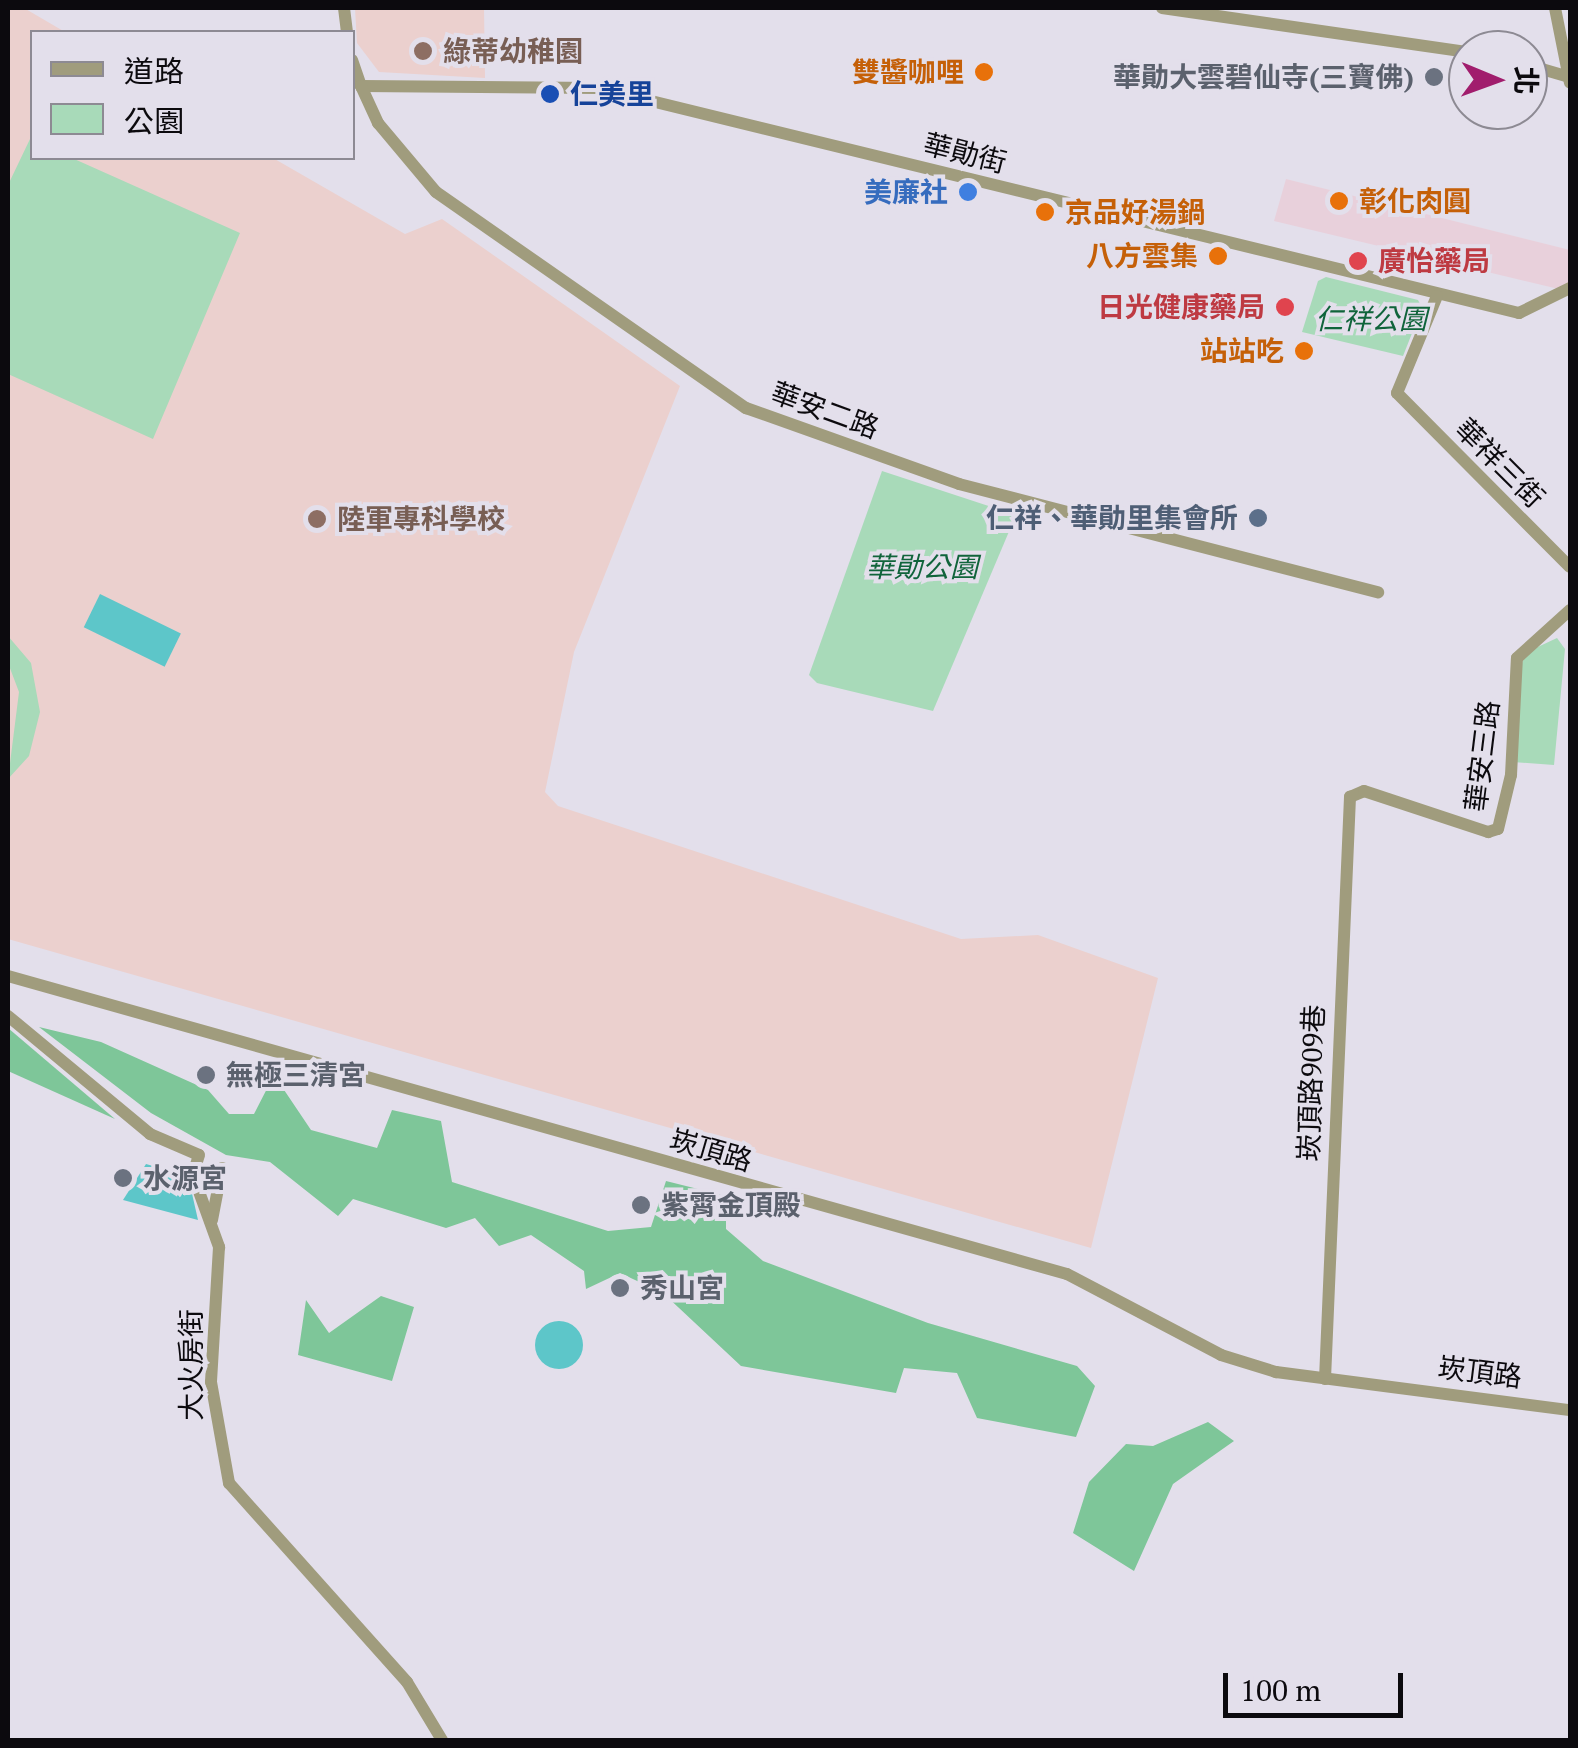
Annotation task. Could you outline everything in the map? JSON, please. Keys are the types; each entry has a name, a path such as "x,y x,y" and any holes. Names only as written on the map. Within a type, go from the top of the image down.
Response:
{"street":[{"path":"1162,8 1448,49"},
{"path":"1555,8 1570,80"},
{"path":"355,68 362,86"},
{"name":"華勛街","path":"362,86 598,88 1437,296 1526,314 1570,288"},
{"name":"華安二路","path":"362,86 378,122 436,192 746,408 974,488 1378,592"},
{"name":"華祥三街","path":"1437,296 1397,393 1570,567"},
{"name":"華安三路","path":"1355,790 1488,832 1498,829 1511,775 1518,658 1570,610"},
{"name":"崁頂路909巷","path":"1324,1379 1343,850 1355,790"},
{"name":"崁頂路","path":"8,976 1067,1274 1221,1355 1324,1379 1570,1410"},
{"name":"大火房街","path":"8,1016 150,1134 199,1154 193,1175 219,1247 211,1382 229,1483 407,1682 442,1740"},
{"path":"212,1222 222,1168"}],"shaded area":[{"name":"陸軍專科學校","path":"8,8 24,8 62,30 30,30 30,160 276,160 405,234 442,219 680,386 574,652 545,792 558,806 961,939 1038,935 1158,978 1091,1248 8,939"},
{"name":"綠蒂幼稚園","path":"355,8 484,8 485,78 379,72 357,43"},
{"path":"1286,179 1570,250 1570,285 1563,290 1274,221"}],"green space":[{"path":"30,139 30,160 76,160 240,233 153,439 8,374 8,185"},
{"name":"仁祥公園","path":"1326,277 1418,300 1422,308 1403,356 1302,332 1318,281"},
{"name":"華勛公園","path":"882,471 1016,515 933,711 817,683 809,675"},
{"path":"8,636 31,663 40,712 29,756 8,779 19,692 8,663"},
{"path":"1557,638 1565,649 1554,765 1513,762 1521,665 1527,652"},
{"path":"39,1027 101,1042 208,1090 229,1114 254,1114 274,1075 311,1130 377,1148 392,1110 441,1121 452,1182 608,1231 651,1227 666,1181 726,1196 726,1229 763,1261 928,1323 1077,1366 1095,1386 1076,1437 977,1418 957,1373 904,1368 896,1393 741,1366 663,1293 620,1273 586,1289 584,1271 531,1235 499,1246 475,1218 446,1228 353,1199 338,1216 270,1162 226,1155 151,1113"},
{"path":"8,1028 115,1119 8,1071"},
{"path":"381,1296 414,1307 392,1381 298,1355 306,1300 329,1333"},
{"path":"1208,1422 1234,1441 1173,1484 1134,1571 1073,1533 1089,1482 1126,1444 1153,1446"}],"water":[{"path":"100,594 181,633 165,667 84,627"},
{"path":"146,1164 188,1176 198,1220 123,1200"},
{"path":"559,1321 576,1328 583,1345 576,1362 559,1369 542,1362 535,1345 542,1328"}],"place":[{"name":"綠蒂幼稚園","path":"423,51"},
{"name":"雙醬咖哩","path":"984,72"},
{"name":"華勛大雲碧仙寺(三寶佛)","path":"1434,77"},
{"name":"仁美里","path":"550,94"},
{"name":"美廉社","path":"968,192"},
{"name":"彰化肉圓","path":"1339,201"},
{"name":"京品好湯鍋","path":"1045,212"},
{"name":"八方雲集","path":"1218,256"},
{"name":"廣怡藥局","path":"1358,261"},
{"name":"日光健康藥局","path":"1285,307"},
{"name":"站站吃","path":"1304,351"},
{"name":"仁祥、華勛里集會所","path":"1258,518"},
{"name":"陸軍專科學校","path":"317,519"},
{"name":"無極三清宮","path":"206,1075"},
{"name":"水源宮","path":"123,1178"},
{"name":"紫霄金頂殿","path":"641,1205"},
{"name":"秀山宮","path":"620,1288"}]}
